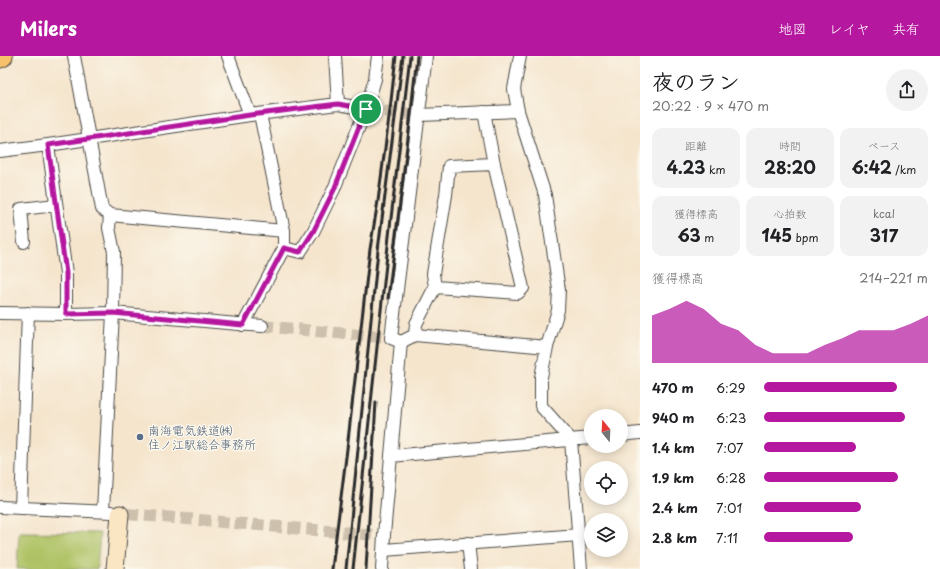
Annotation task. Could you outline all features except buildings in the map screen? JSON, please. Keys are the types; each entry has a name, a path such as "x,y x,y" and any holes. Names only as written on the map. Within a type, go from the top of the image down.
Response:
{"street":[{"path":"74,56 102,209 110,215 284,231"},
{"path":"228,56 255,114 284,231 284,248 243,325"},
{"path":"334,56 338,104"},
{"path":"284,248 300,252 313,232 334,190 366,109 375,79 378,56"},
{"path":"426,56 391,338 401,342 415,335 547,347"},
{"path":"520,56 514,89 518,111 545,195 559,290 558,310 547,347 541,378 541,406 571,440 581,569"},
{"path":"0,150 89,140 255,114 338,104 366,109"},
{"path":"419,115 518,111"},
{"path":"435,287 518,294 523,288 494,164 484,112"},
{"path":"48,145 66,273 66,314"},
{"path":"415,335 416,324 435,287 433,274 446,195 449,166 494,164"},
{"path":"24,242 21,209 56,205"},
{"path":"103,511 113,313 114,252 109,228 110,215"},
{"path":"0,313 113,313 262,326"},
{"path":"21,508 28,313"},
{"path":"382,569 384,550 380,535 391,456 401,342"},
{"path":"628,434 640,433"},
{"path":"391,456 584,439"},
{"path":"0,507 103,511 123,514 115,569"},
{"path":"384,550 579,535"},
{"path":"468,543 471,569"}],"green space":[{"path":"19,532 100,533 97,569 17,569"}],"tunnel":[{"path":"366,109 419,115"},
{"path":"262,326 391,338"},
{"path":"127,514 375,535"}],"railway":[{"path":"332,569 370,249 378,201 396,56"},
{"path":"346,569 378,250 403,56"},
{"path":"353,569 410,56"},
{"path":"388,298 417,56"},
{"path":"366,569 376,402"}],"place":[{"name":"南海電気鉄道㈱ 住ノ江駅総合事務所","path":"140,437"}],"route":[{"path":"338,104 366,109 334,190 313,232 300,252 284,248 243,325 113,313 66,314 66,273 48,145 250,115 338,104"}]}
